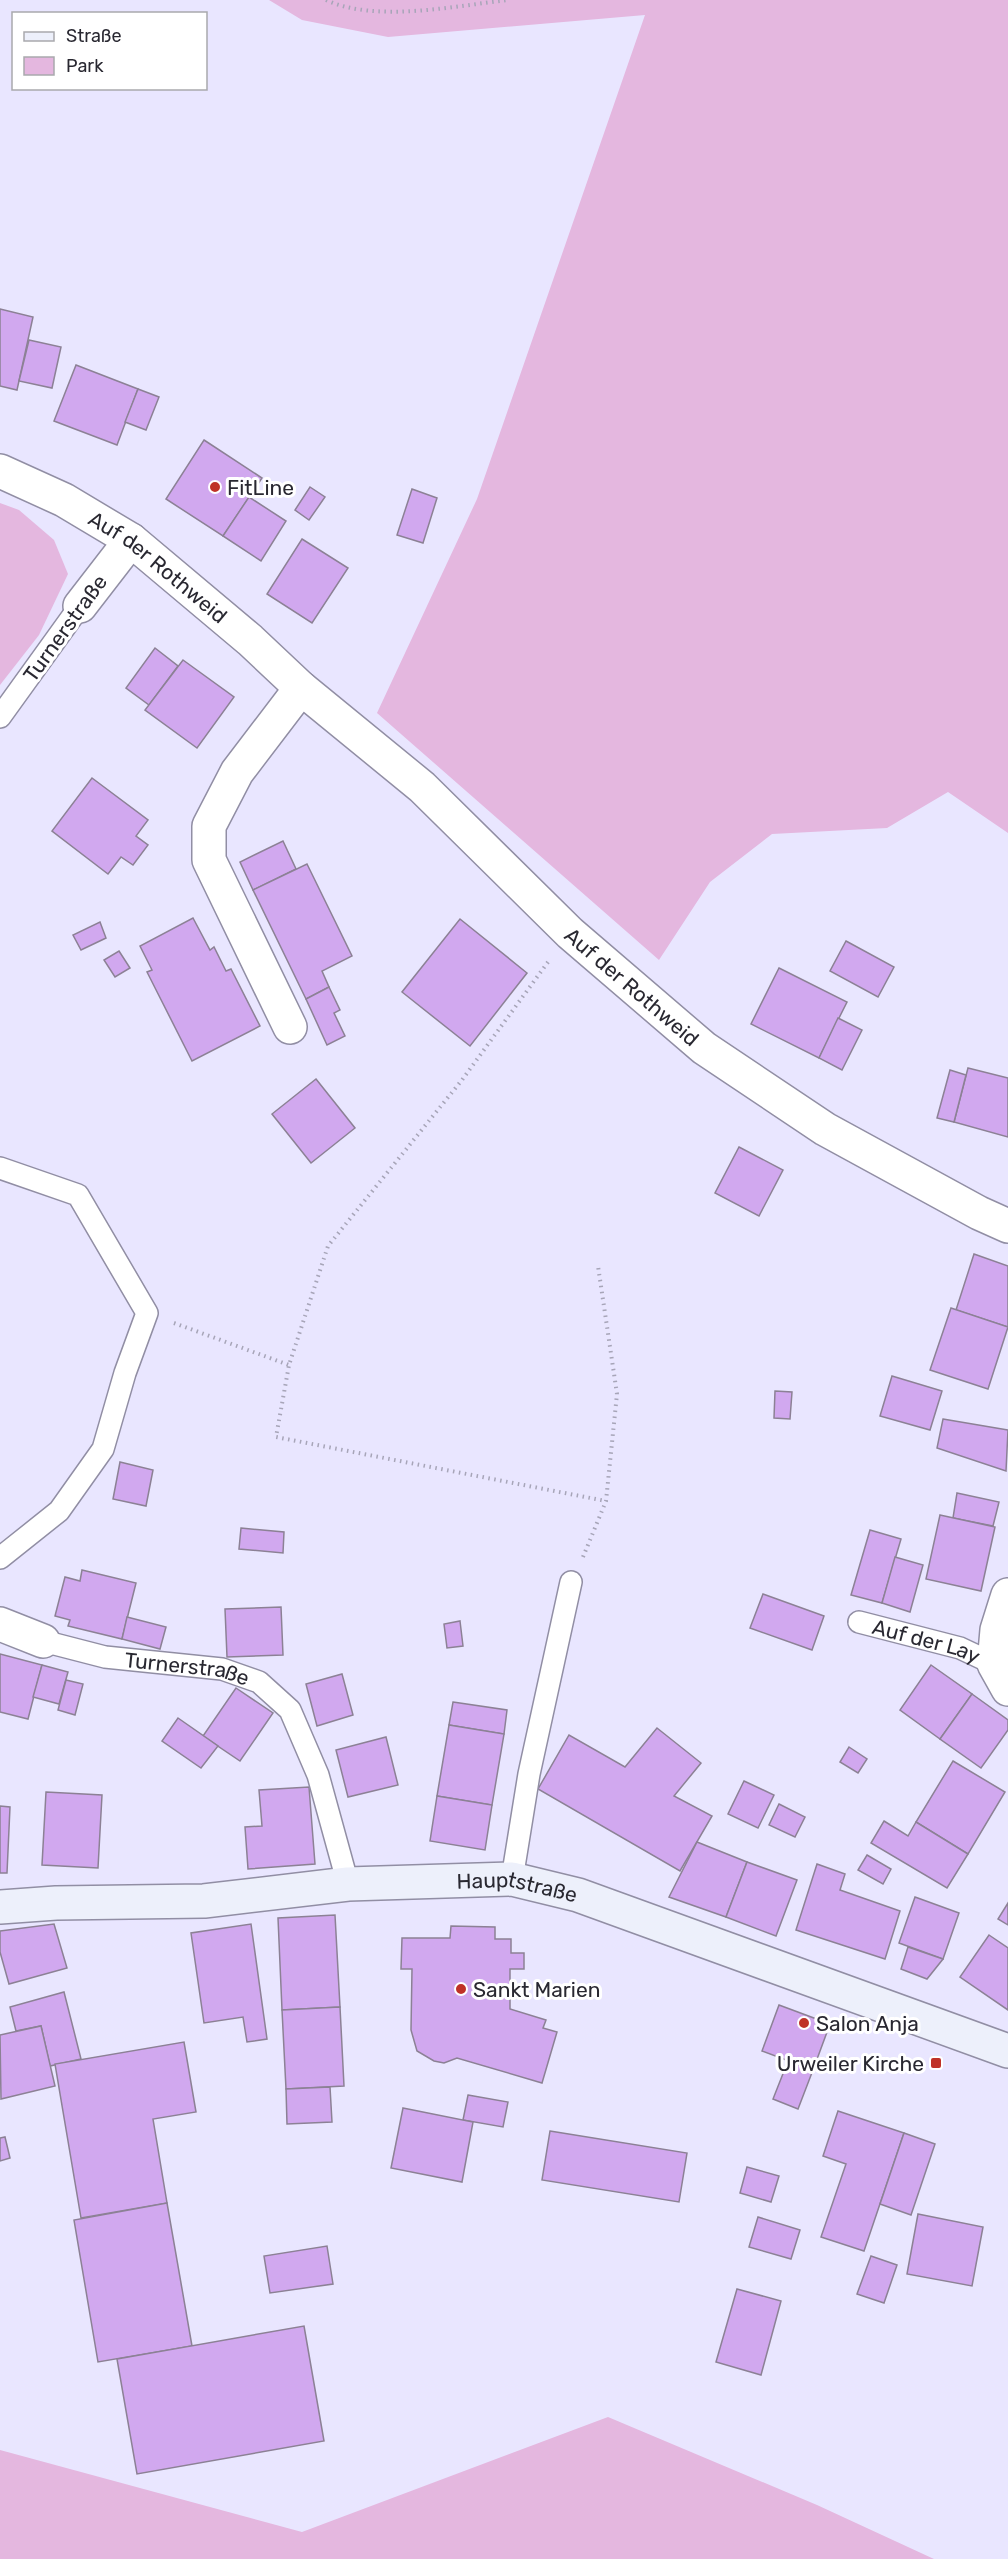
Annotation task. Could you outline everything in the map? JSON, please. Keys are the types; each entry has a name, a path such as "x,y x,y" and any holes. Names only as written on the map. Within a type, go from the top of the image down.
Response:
{"main road":[{"name":"Hauptstraße","path":"0,1907 56,1903 204,1900 348,1884 512,1879 578,1895 1008,2051"}],"street":[{"name":"Auf der Rothweid","path":"0,471 64,501 131,540 250,640 301,688 422,787 570,933 704,1048 825,1129 979,1213 1008,1226"},
{"name":"Turnerstraße","path":"80,606 131,540"},
{"path":"290,1027 209,860 209,826 237,772 301,688"},
{"name":"Auf der Lay","path":"1001,1676 997,1630 1008,1595"},
{"name":"Turnerstraße","path":"0,1624 43,1641"}],"lane":[{"name":"Turnerstraße","path":"0,717 80,606"},
{"path":"0,1168 78,1195 147,1313 125,1373 103,1449 59,1511 0,1558"},
{"path":"512,1879 529,1774 572,1582"},
{"name":"Auf der Lay","path":"859,1622 960,1648 1001,1676"},
{"name":"Turnerstraße","path":"43,1641 105,1657 222,1669 259,1682 290,1710 318,1774 348,1884"}],"path":[{"path":"326,0 337,5 396,12 508,0"},
{"path":"570,933 462,1080 328,1246 289,1365 276,1437 606,1501"},
{"path":"572,1582 606,1501 617,1394 598,1266"},
{"path":"147,1313 289,1365"}],"green space":[{"path":"269,0 1008,0 1008,833 948,792 887,828 772,834 710,882 659,960 377,713 477,499 645,15 388,37 302,20"},
{"path":"0,503 19,510 54,540 68,574 39,635 0,685"},
{"path":"608,2417 817,2505 934,2559 0,2559 0,2450 302,2532"}],"building":[{"path":"0,309 33,317 17,390 0,386"},
{"path":"29,340 61,347 52,388 19,381"},
{"path":"76,365 138,389 117,445 54,421"},
{"path":"138,389 159,397 146,430 125,422"},
{"name":"FitLine","path":"204,440 262,478 223,536 166,499"},
{"path":"310,487 325,497 309,520 295,510"},
{"path":"412,489 437,498 423,543 397,535"},
{"path":"249,497 286,521 261,561 223,536"},
{"path":"302,539 348,568 312,623 267,594"},
{"path":"155,648 178,666 149,705 126,688"},
{"path":"183,660 234,697 197,748 145,710"},
{"path":"92,778 148,820 136,836 148,845 133,865 121,857 108,874 52,831"},
{"path":"283,841 296,869 253,890 240,862"},
{"path":"307,864 352,956 322,971 329,987 306,999 253,890"},
{"path":"193,918 210,950 214,947 226,971 231,969 260,1026 192,1061 147,972 152,970 140,946"},
{"path":"460,919 527,973 470,1046 402,992"},
{"path":"100,922 106,938 81,950 73,935"},
{"path":"846,941 894,967 878,997 830,971"},
{"path":"119,951 130,968 115,977 104,960"},
{"path":"779,968 847,1002 819,1058 751,1024"},
{"path":"329,987 340,1010 334,1013 345,1036 327,1045 306,999"},
{"path":"838,1018 862,1030 842,1070 819,1058"},
{"path":"968,1068 1008,1078 1008,1137 954,1122"},
{"path":"950,1070 966,1075 954,1122 937,1118"},
{"path":"316,1079 355,1128 311,1163 272,1114"},
{"path":"739,1147 783,1170 759,1216 715,1193"},
{"path":"974,1254 1008,1266 1008,1327 956,1310"},
{"path":"951,1308 1008,1327 988,1389 930,1370"},
{"path":"892,1376 942,1391 930,1430 880,1416"},
{"path":"775,1391 792,1392 790,1419 774,1418"},
{"path":"943,1419 1008,1430 1006,1471 937,1448"},
{"path":"120,1462 153,1470 146,1506 113,1499"},
{"path":"957,1493 999,1502 993,1526 953,1518"},
{"path":"940,1515 995,1527 981,1591 926,1579"},
{"path":"241,1528 284,1532 283,1553 239,1549"},
{"path":"870,1530 901,1539 882,1603 851,1595"},
{"path":"895,1557 923,1565 910,1612 882,1603"},
{"path":"82,1570 136,1583 122,1639 68,1626 70,1620 55,1616 65,1577 80,1581"},
{"path":"763,1594 824,1616 812,1650 750,1628"},
{"path":"281,1607 283,1655 227,1657 225,1609"},
{"path":"127,1617 166,1627 160,1649 122,1639"},
{"path":"460,1621 463,1646 447,1648 444,1624"},
{"path":"0,1654 42,1665 28,1719 0,1712"},
{"path":"42,1665 68,1672 59,1704 33,1697"},
{"path":"931,1665 972,1694 940,1739 900,1710"},
{"path":"342,1674 353,1715 317,1726 306,1684"},
{"path":"66,1680 83,1684 75,1715 58,1710"},
{"path":"236,1688 273,1713 240,1761 203,1736"},
{"path":"972,1694 1008,1720 1008,1730 981,1768 940,1739"},
{"path":"453,1702 507,1710 504,1734 449,1725"},
{"path":"178,1718 218,1746 201,1768 162,1741"},
{"path":"449,1725 504,1734 492,1805 437,1796"},
{"path":"657,1728 701,1763 674,1796 712,1816 680,1871 538,1789 569,1735 625,1767"},
{"path":"386,1737 398,1785 348,1797 336,1750"},
{"path":"849,1747 867,1759 858,1773 840,1762"},
{"path":"953,1761 1005,1792 968,1854 916,1822"},
{"path":"744,1781 774,1795 758,1828 728,1814"},
{"path":"309,1787 315,1864 248,1869 245,1827 262,1826 259,1790"},
{"path":"46,1792 102,1795 98,1868 42,1865"},
{"path":"437,1796 492,1805 485,1850 430,1841"},
{"path":"779,1804 805,1817 795,1837 769,1825"},
{"path":"0,1806 10,1807 7,1873 0,1873"},
{"path":"884,1821 908,1836 916,1822 968,1854 947,1888 871,1843"},
{"path":"697,1842 747,1862 726,1917 669,1897"},
{"path":"867,1855 891,1869 883,1884 858,1870"},
{"path":"747,1862 797,1880 776,1936 726,1917"},
{"path":"817,1864 845,1874 840,1890 900,1911 885,1959 796,1930"},
{"path":"915,1897 959,1913 943,1959 899,1943"},
{"path":"1008,1903 1008,1925 998,1919"},
{"path":"335,1915 340,2007 282,2010 278,1918"},
{"path":"54,1924 67,1968 9,1984 0,1952 0,1931"},
{"path":"251,1924 267,2039 247,2042 243,2017 204,2023 191,1933"},
{"name":"Sankt Marien","path":"451,1926 495,1927 495,1939 511,1939 511,1953 524,1953 524,1969 510,1969 510,2009 546,2020 543,2028 557,2032 542,2083 457,2058 444,2063 434,2061 417,2051 411,2030 412,1969 401,1969 402,1938 450,1938"},
{"path":"989,1935 1008,1948 1008,2010 960,1977"},
{"path":"908,1947 943,1959 927,1979 901,1969"},
{"path":"64,1992 81,2059 50,2066 41,2026 16,2031 10,2007"},
{"path":"779,2005 830,2024 813,2070 762,2051"},
{"path":"340,2007 344,2086 286,2089 282,2010"},
{"path":"41,2026 55,2086 1,2099 0,2035"},
{"path":"184,2042 196,2112 153,2119 167,2203 81,2218 55,2064"},
{"path":"788,2061 813,2070 798,2109 773,2099"},
{"path":"330,2087 332,2122 287,2124 286,2089"},
{"path":"468,2095 508,2102 503,2127 463,2120"},
{"path":"403,2108 473,2122 462,2182 391,2168"},
{"path":"838,2111 904,2133 864,2251 821,2237 846,2164 823,2156"},
{"path":"550,2131 687,2153 679,2202 542,2180"},
{"path":"904,2133 935,2144 911,2215 880,2204"},
{"path":"5,2137 10,2158 0,2161 0,2138"},
{"path":"747,2167 779,2176 771,2202 740,2193"},
{"path":"167,2203 192,2346 98,2362 74,2220"},
{"path":"918,2214 983,2227 972,2286 907,2274"},
{"path":"758,2217 800,2230 791,2259 749,2247"},
{"path":"327,2246 333,2284 270,2293 264,2256"},
{"path":"871,2256 897,2265 884,2303 857,2294"},
{"path":"737,2289 781,2301 761,2375 716,2362"},
{"path":"304,2326 324,2441 137,2474 117,2359"}],"place":[{"name":"FitLine","path":"215,487"},
{"name":"Sankt Marien","path":"461,1989"},
{"name":"Salon Anja","path":"804,2023"},
{"name":"Urweiler Kirche","path":"936,2063"}]}
